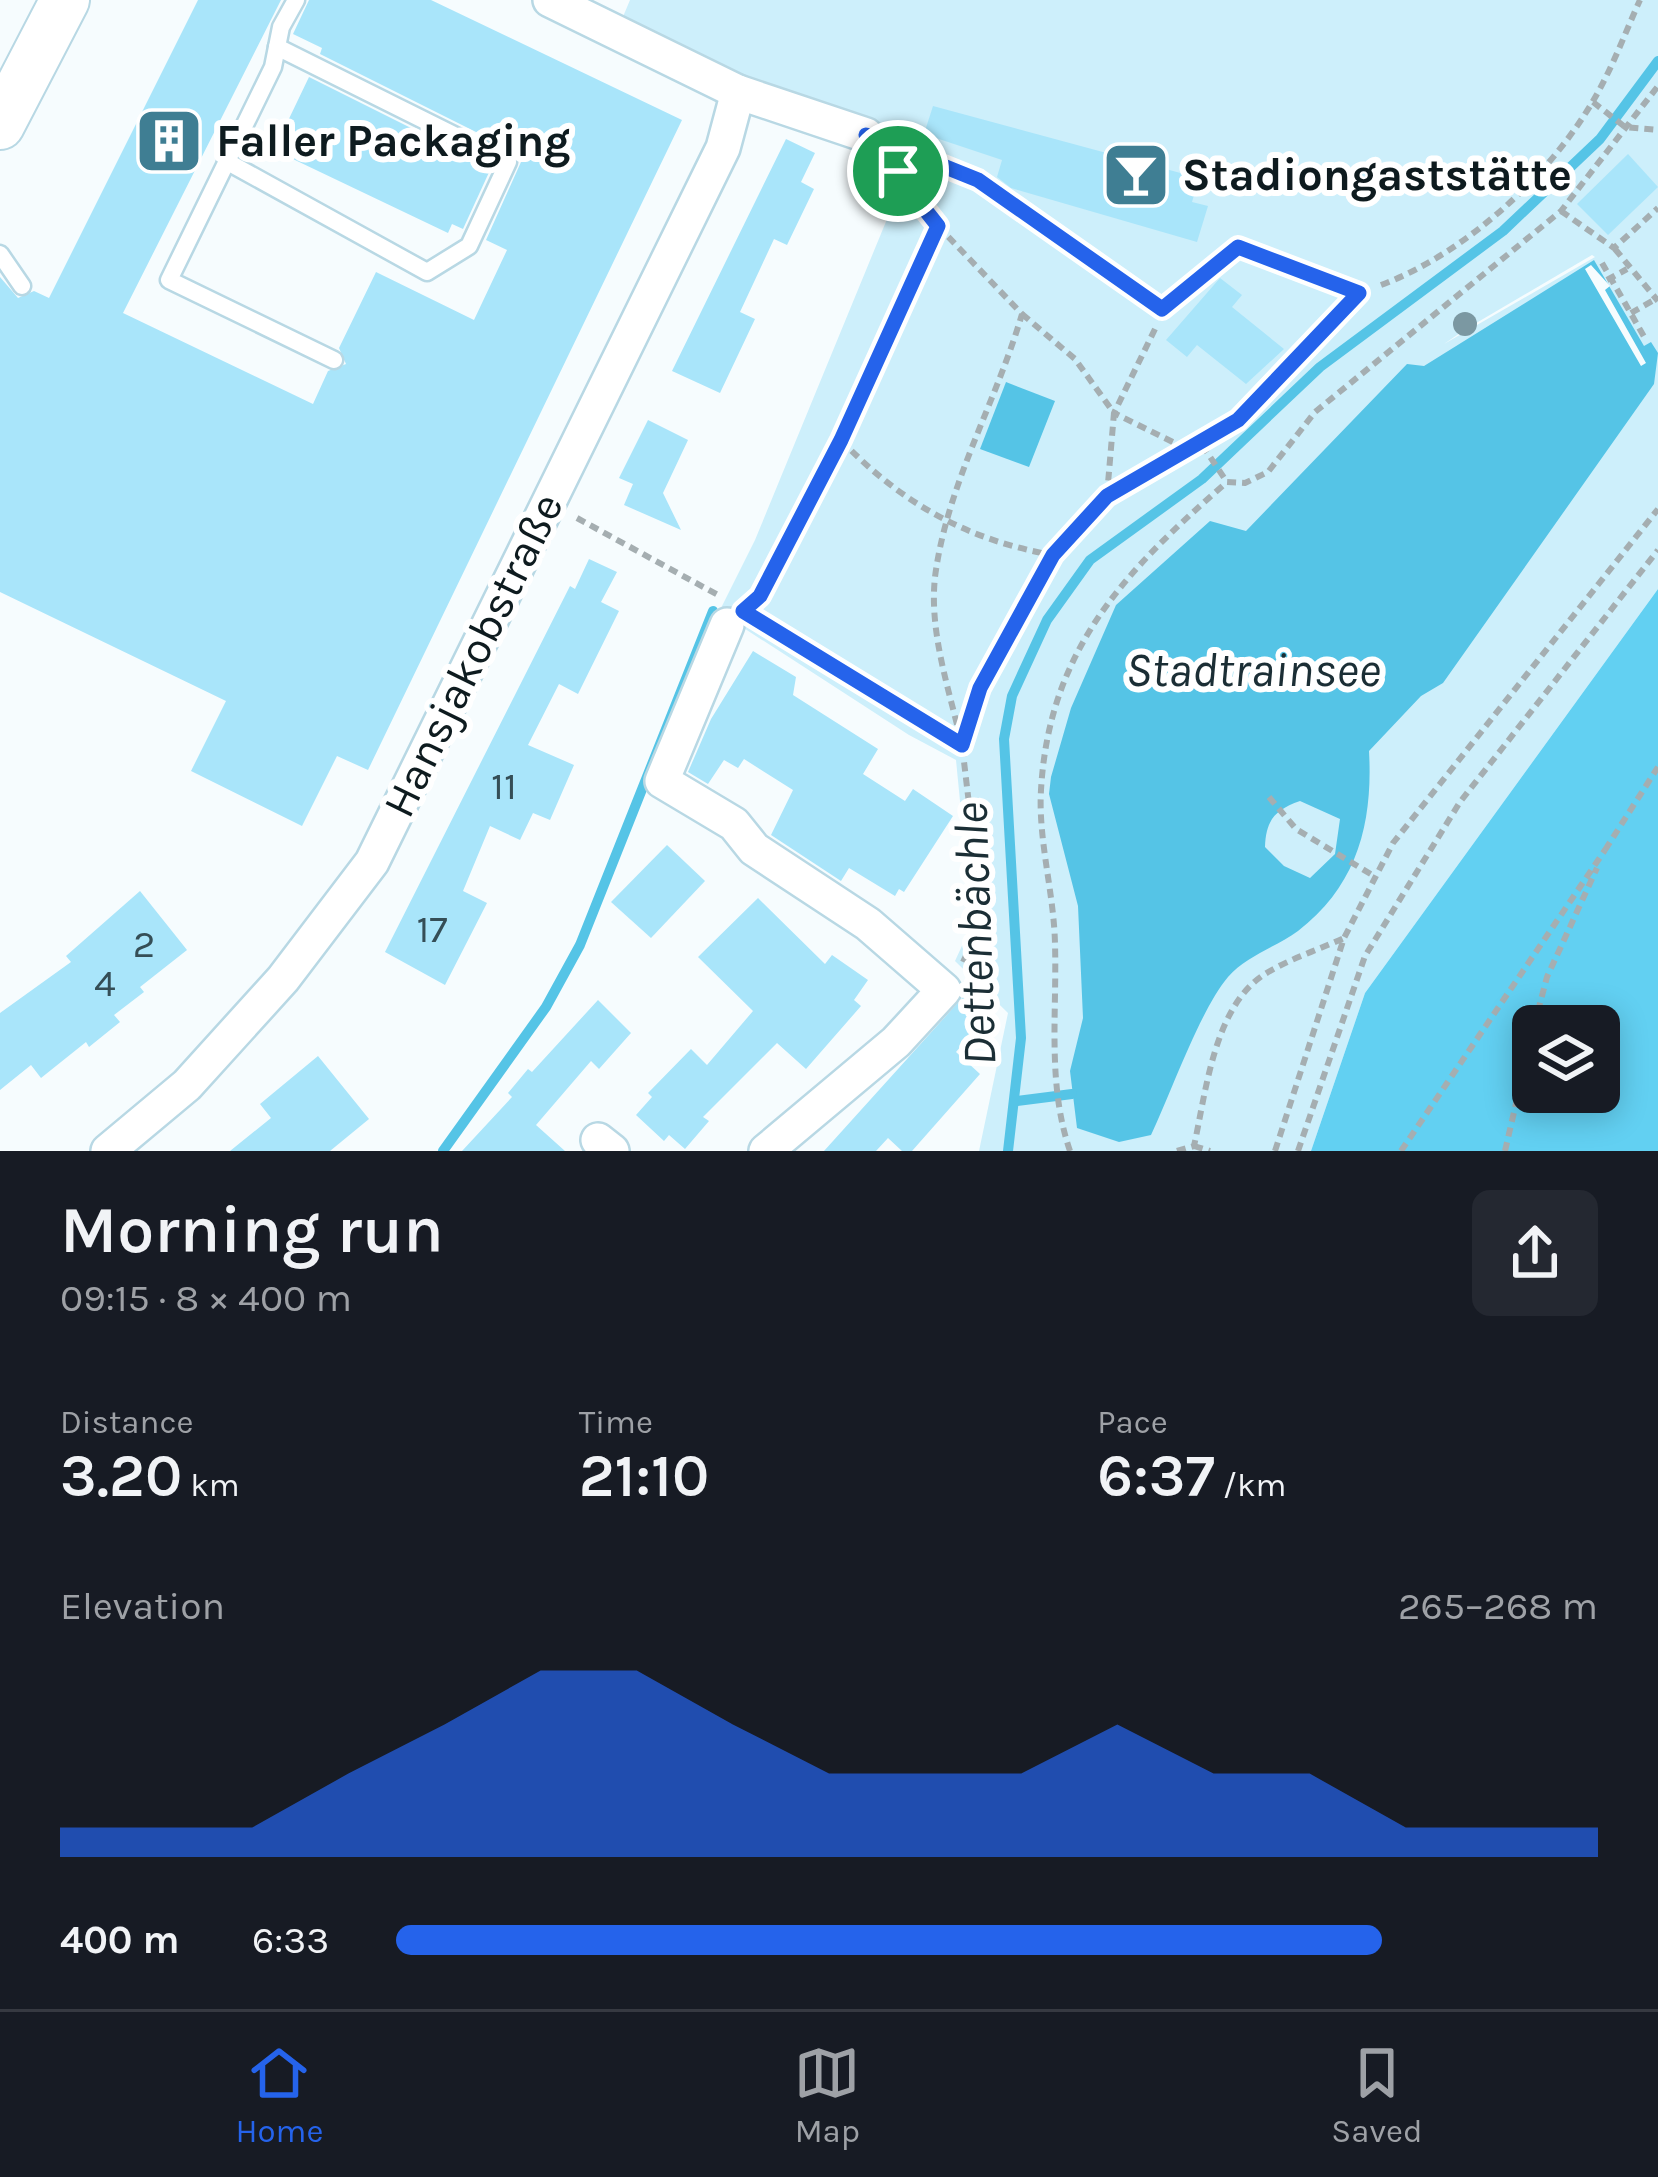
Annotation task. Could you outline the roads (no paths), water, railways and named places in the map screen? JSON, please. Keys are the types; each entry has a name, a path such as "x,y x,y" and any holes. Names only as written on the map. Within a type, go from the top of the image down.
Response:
{"street":[{"path":"0,125 65,0"},
{"path":"550,0 738,92 866,135"},
{"name":"Hansjakobstraße","path":"108,1151 203,1068 283,979 372,862 723,148 738,92"},
{"path":"725,612 662,781 734,824 754,849 868,924 944,990 896,1042 766,1151"}],"lane":[{"path":"296,0 273,67 169,280 334,360"},
{"path":"277,47 508,163 469,246 427,272 417,292"},
{"path":"866,135 978,180 1162,309 1238,247 1359,293"},
{"path":"226,161 427,272"},
{"path":"0,254 22,286"}],"water":[{"name":"Stadtrainsee","path":"1594,260 1644,346 1651,342 1658,353 1654,384 1443,683 1421,696 1369,751 1364,827 1348,873 1335,893 1298,931 1228,977 1197,1030 1151,1135 1119,1142 1077,1128 1070,1071 1083,1018 1078,906 1049,794 1071,708 1116,605 1210,521 1246,531 1407,364 1424,366","holes":["1300,801 1340,819 1335,854 1310,878 1284,866 1265,847 1273,818"]},
{"path":"1006,382 1055,401 1029,467 980,449"}],"waterway":[{"name":"Dettenbächle","path":"1008,1151 1021,1038 1004,739 1012,696 1047,620 1090,560 1202,479 1320,367 1503,231 1600,139 1658,61"},
{"path":"443,1151 546,1007 580,945 713,611"},
{"path":"1017,1101 1072,1094"}],"place":[{"name":"Faller Packaging","path":"169,141"},
{"name":"Stadiongaststätte","path":"1136,175"}]}
